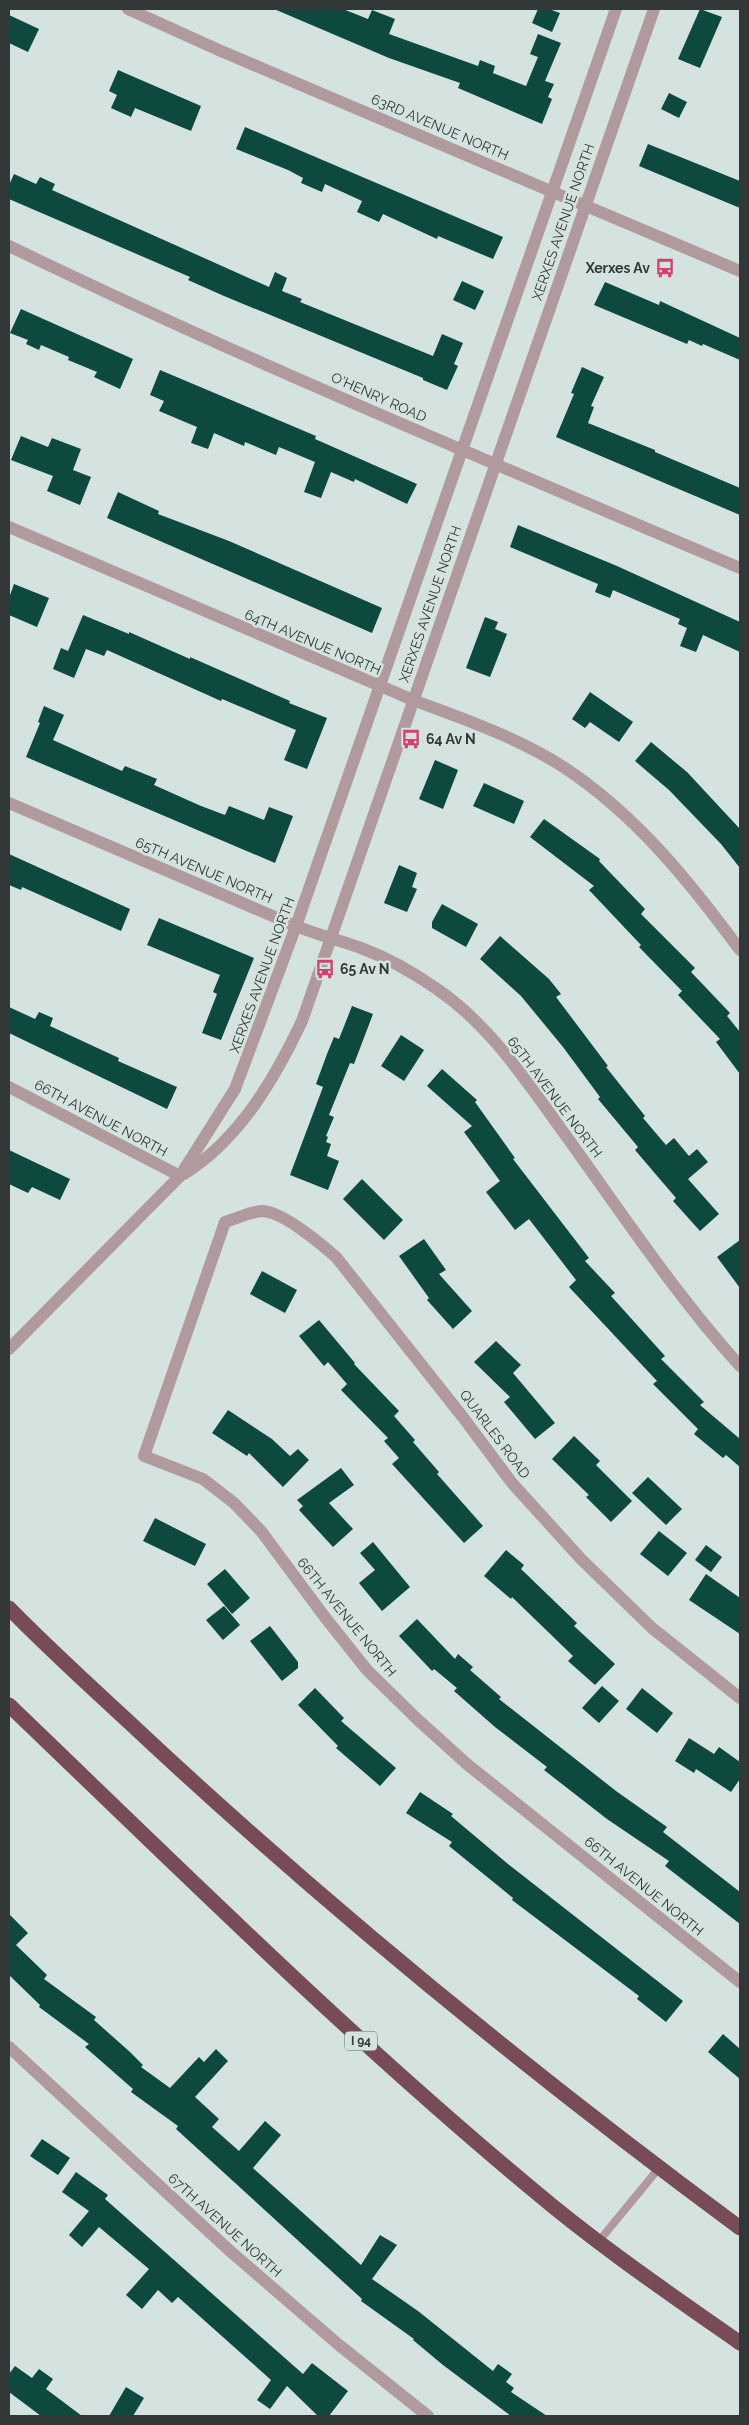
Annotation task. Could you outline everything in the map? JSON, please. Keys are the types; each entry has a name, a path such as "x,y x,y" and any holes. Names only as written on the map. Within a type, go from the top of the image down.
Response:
{"highway":[{"path":"9,1608 174,1764 290,1868 478,2027 659,2168 740,2228"},
{"name":"I 94","path":"9,1705 336,2018 527,2185 599,2242 740,2344"}],"street":[{"name":"63RD AVENUE NORTH","path":"128,9 221,51 740,271"},
{"name":"XERXES AVENUE NORTH","path":"9,1349 180,1176 235,1089 296,926 381,687 616,9"},
{"name":"XERXES AVENUE NORTH","path":"180,1176 201,1163 219,1146 264,1090 284,1059 302,1020 654,9"},
{"name":"O'HENRY ROAD","path":"9,246 124,302 495,464 740,568"},
{"name":"64TH AVENUE NORTH","path":"9,527 381,687 457,716 522,745 564,768 619,808 665,854 740,950"},
{"name":"65TH AVENUE NORTH","path":"9,803 296,926 329,939 361,948 401,966 439,990 504,1050 668,1277 740,1366"},
{"name":"66TH AVENUE NORTH","path":"9,1087 180,1176"},
{"name":"QUARLES ROAD","path":"225,1222 263,1211 314,1238 336,1257 462,1416 512,1483 581,1558 652,1628 740,1698"},
{"name":"66TH AVENUE NORTH","path":"225,1222 144,1456 203,1480 234,1503 261,1531 367,1670 417,1719 468,1765 740,1982"},
{"name":"67TH AVENUE NORTH","path":"9,2047 230,2251 339,2345 428,2416"}],"lane":[{"path":"599,2242 659,2168"}],"building":[{"path":"274,9 343,9 368,19 372,10 395,19 389,34 478,66 480,60 495,66 493,73 526,86 538,57 530,54 538,34 561,43 545,81 554,84 548,97 552,99 542,124 458,88 460,83 389,58"},
{"path":"538,9 549,9 560,13 552,32 532,23"},
{"path":"700,9 722,17 700,68 678,59"},
{"path":"9,15 39,29 28,52 9,43"},
{"path":"118,70 201,106 191,131 135,108 131,117 111,108 117,95 109,91"},
{"path":"669,93 687,102 679,118 661,109"},
{"path":"245,127 503,237 493,259 438,236 437,239 383,214 379,222 357,212 362,201 325,184 322,192 301,183 303,178 288,170 236,149"},
{"path":"648,144 740,181 740,208 639,166"},
{"path":"14,174 36,184 40,177 55,184 52,190 269,287 275,272 287,278 282,291 302,299 300,302 433,356 442,334 463,343 454,364 458,366 447,390 423,380 423,378 224,296 188,280 190,277 9,199 9,185"},
{"path":"462,281 484,291 475,310 453,300"},
{"path":"605,282 659,305 660,301 740,338 740,360 703,344 702,346 689,340 687,344 594,305"},
{"path":"21,309 133,359 120,389 94,377 97,372 68,360 69,357 41,345 39,350 26,344 28,340 10,333"},
{"path":"582,367 604,377 591,406 594,407 588,423 655,450 655,452 740,488 740,515 556,437 574,394 571,393"},
{"path":"160,370 316,436 315,439 417,484 407,504 355,479 354,482 331,472 321,498 304,492 315,462 279,447 276,455 245,442 244,446 214,433 208,449 191,443 197,427 159,411 164,401 150,395"},
{"path":"21,436 48,447 52,438 81,449 73,470 91,477 80,505 47,491 53,476 11,460"},
{"path":"118,492 159,511 158,514 229,541 382,608 372,633 107,518"},
{"path":"518,525 617,566 740,622 740,652 703,635 696,652 680,646 687,628 678,624 680,619 613,590 610,598 595,592 598,584 510,547"},
{"path":"14,584 49,598 37,627 9,615 9,598"},
{"path":"83,615 129,634 129,632 190,659 190,657 290,701 289,703 327,718 307,769 284,760 296,730 222,699 221,701 107,650 104,656 86,649 74,678 53,669 61,648 68,651"},
{"path":"485,617 498,622 495,629 507,634 490,677 466,668"},
{"path":"590,692 633,722 619,742 590,722 585,728 572,719"},
{"path":"44,706 64,715 53,740 122,771 125,766 157,779 154,785 201,806 225,815 229,806 264,820 269,807 293,816 275,863 26,757 40,723 38,722"},
{"path":"651,742 687,772 740,829 740,868 721,844 669,790 635,761"},
{"path":"435,760 458,770 443,809 419,799"},
{"path":"484,783 524,801 514,824 473,806"},
{"path":"544,819 600,859 599,861 645,909 641,914 695,968 691,972 730,1013 727,1016 740,1032 740,1074 716,1042 720,1039 678,995 682,991 639,947 641,945 589,890 594,886 530,837"},
{"path":"9,854 130,909 121,931 22,887 21,890 9,885"},
{"path":"399,865 417,873 412,887 417,889 407,912 384,903"},
{"path":"442,904 478,924 466,947 432,928 432,922"},
{"path":"159,918 254,958 221,1040 202,1033 217,994 213,992 220,975 147,945"},
{"path":"500,936 549,979 561,994 556,997 608,1066 606,1067 645,1116 643,1118 666,1145 674,1138 689,1156 697,1149 708,1162 688,1179 719,1214 700,1231 673,1201 676,1198 635,1150 638,1147 598,1099 600,1097 563,1047 521,996 480,959"},
{"path":"352,1006 373,1014 354,1064 350,1063 329,1115 334,1117 326,1136 328,1137 326,1142 331,1144 327,1156 339,1161 328,1190 290,1175 323,1087 316,1084 327,1054 334,1037 339,1039"},
{"path":"9,1007 35,1019 39,1012 53,1018 50,1026 119,1058 118,1061 177,1087 167,1109 9,1033"},
{"path":"401,1035 424,1050 404,1081 381,1066"},
{"path":"442,1069 477,1100 475,1102 515,1158 513,1159 589,1258 585,1261 615,1293 611,1296 665,1356 661,1359 704,1402 700,1405 740,1439 740,1467 726,1455 723,1458 694,1434 698,1429 653,1384 657,1381 569,1287 576,1280 529,1219 515,1230 486,1192 500,1181 464,1132 472,1126 427,1086"},
{"path":"9,1150 70,1179 60,1200 32,1187 28,1193 9,1184"},
{"path":"362,1179 403,1220 384,1240 343,1199"},
{"path":"424,1239 446,1270 439,1274 472,1311 453,1329 427,1300 429,1298 399,1256"},
{"path":"740,1240 740,1288 717,1257"},
{"path":"262,1271 297,1290 285,1313 250,1294"},
{"path":"319,1320 354,1364 399,1411 394,1416 439,1472 437,1474 483,1526 464,1543 392,1464 399,1458 384,1441 388,1438 341,1390 347,1384 328,1362 324,1366 299,1336"},
{"path":"496,1341 521,1365 513,1373 555,1423 535,1439 504,1402 510,1397 474,1362"},
{"path":"228,1410 272,1439 290,1456 298,1449 309,1460 283,1487 249,1453 247,1456 212,1433"},
{"path":"574,1436 600,1461 596,1465 632,1501 611,1522 586,1497 589,1495 552,1459"},
{"path":"341,1468 354,1485 329,1503 353,1529 333,1547 299,1510 303,1506 297,1500"},
{"path":"648,1477 682,1509 666,1525 632,1493"},
{"path":"155,1518 206,1544 195,1566 143,1541"},
{"path":"659,1531 687,1553 668,1576 640,1554"},
{"path":"373,1542 410,1587 382,1611 359,1583 375,1570 360,1553"},
{"path":"706,1545 722,1557 711,1572 695,1560"},
{"path":"506,1550 524,1565 521,1569 577,1623 574,1626 615,1664 595,1685 568,1661 573,1656 512,1597 511,1599 484,1576"},
{"path":"225,1569 250,1598 232,1614 207,1584"},
{"path":"706,1574 740,1598 740,1634 689,1600"},
{"path":"224,1606 240,1625 223,1640 206,1620"},
{"path":"417,1619 455,1659 458,1654 473,1667 470,1670 501,1697 499,1699 616,1791 667,1827 663,1832 740,1892 740,1924 665,1866 669,1861 607,1819 544,1770 547,1767 495,1727 454,1691 457,1688 434,1669 432,1671 399,1636"},
{"path":"270,1626 298,1662 298,1668 282,1681 250,1641"},
{"path":"602,1686 619,1701 599,1723 582,1708"},
{"path":"315,1688 344,1718 341,1721 396,1768 380,1786 336,1748 338,1746 298,1705"},
{"path":"642,1688 673,1713 657,1733 626,1709"},
{"path":"689,1738 714,1754 719,1747 740,1762 740,1779 731,1792 696,1769 694,1773 675,1761"},
{"path":"420,1792 453,1814 451,1816 508,1864 683,2001 666,2022 637,1999 639,1996 512,1900 513,1898 449,1846 452,1842 406,1813"},
{"path":"9,1914 28,1933 16,1945 47,1975 44,1979 96,2017 94,2020 143,2065 141,2067 170,2088 199,2057 204,2062 216,2049 228,2061 195,2097 219,2119 212,2127 239,2151 265,2121 281,2135 253,2168 361,2265 380,2235 397,2245 372,2279 418,2311 493,2371 498,2364 512,2374 506,2382 514,2388 511,2392 547,2416 511,2416 443,2365 414,2339 361,2301 362,2299 176,2129 178,2126 131,2092 133,2089 85,2047 89,2044 39,2007 40,2005 9,1975"},
{"path":"723,2034 740,2049 740,2079 708,2052"},
{"path":"42,2139 70,2158 58,2175 30,2156"},
{"path":"76,2172 108,2195 105,2199 303,2374 312,2363 348,2391 329,2416 318,2416 287,2386 270,2409 257,2400 271,2380 178,2297 172,2303 158,2290 142,2309 126,2295 149,2269 99,2227 82,2247 69,2235 89,2211 62,2192"},
{"path":"15,2366 32,2378 39,2369 53,2379 46,2389 82,2416 41,2416 9,2392 9,2374"},
{"path":"126,2387 144,2398 133,2416 109,2416"}],"place":[{"name":"Xerxes Av","path":"665,268"},
{"name":"64 Av N","path":"411,739"},
{"name":"65 Av N","path":"325,969"}]}
